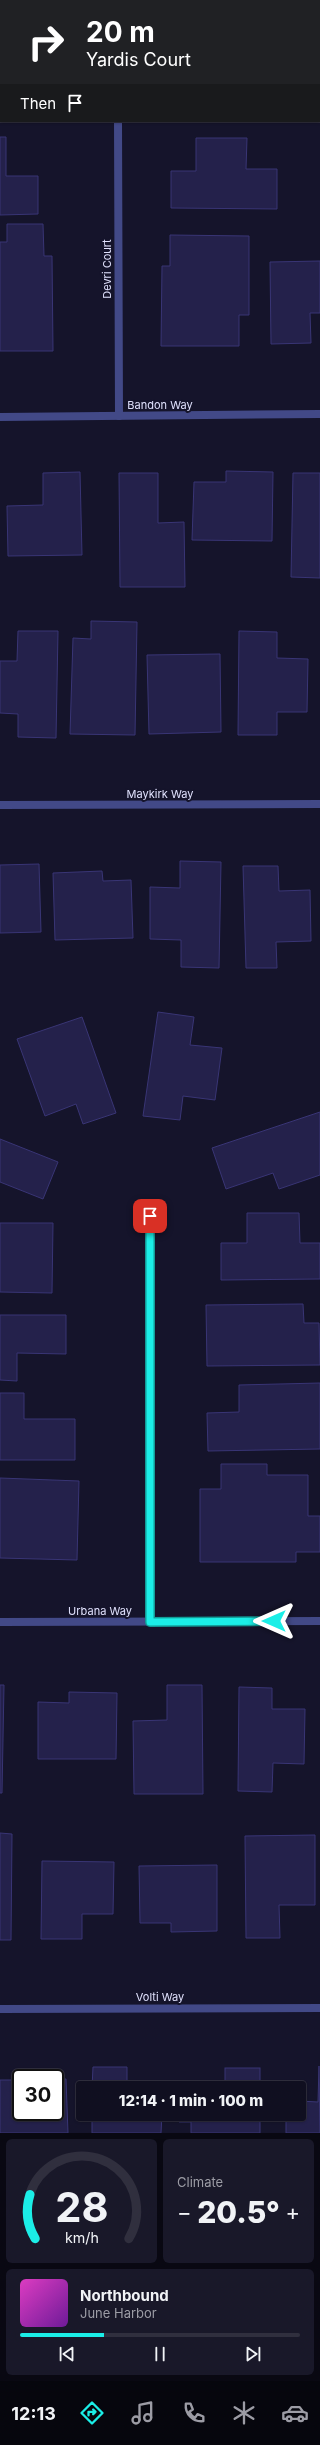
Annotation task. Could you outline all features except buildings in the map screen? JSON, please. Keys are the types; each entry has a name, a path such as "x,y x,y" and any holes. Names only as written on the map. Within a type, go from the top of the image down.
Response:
{"street":[{"name":"Devri Court","path":"118,122 119,416"},
{"name":"Bandon Way","path":"0,417 320,414"},
{"name":"Maykirk Way","path":"0,805 320,804"},
{"path":"150,1216 150,1622"},
{"name":"Urbana Way","path":"0,1622 320,1621"},
{"name":"Volti Way","path":"0,2008 320,2008"}],"route":[{"path":"150,1216 150,1622 274,1621"}]}
